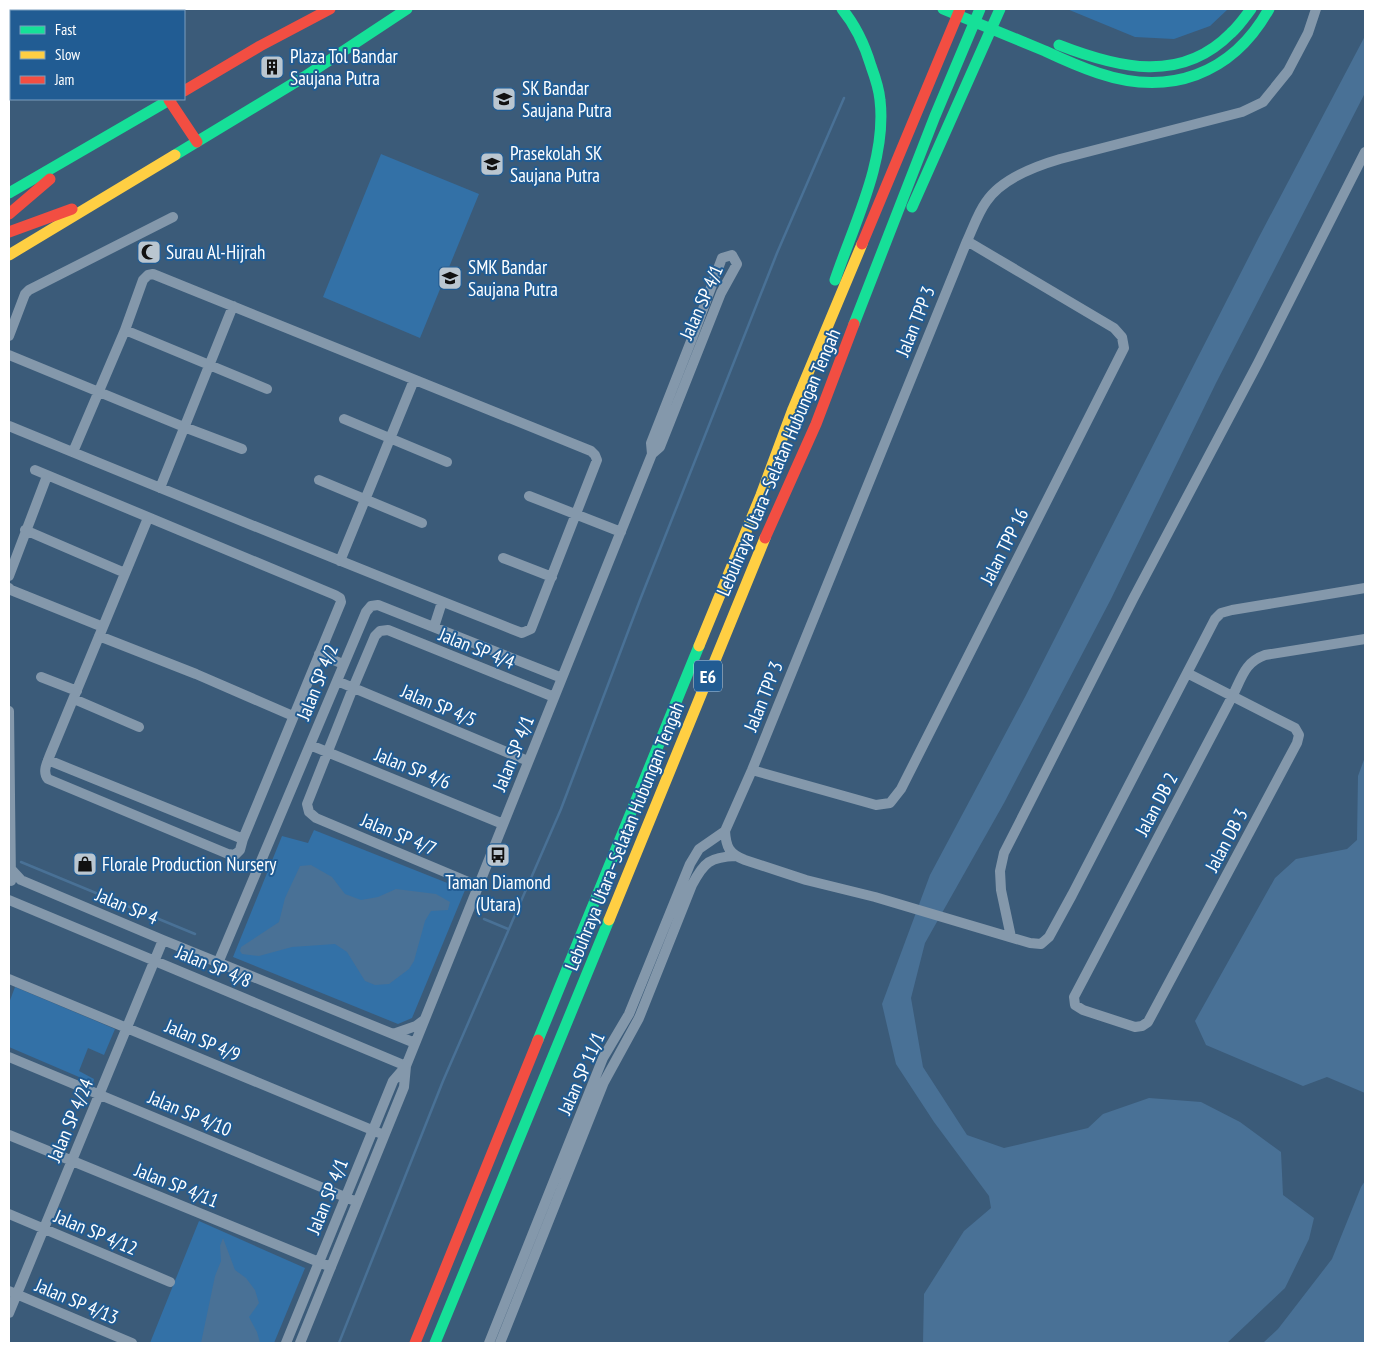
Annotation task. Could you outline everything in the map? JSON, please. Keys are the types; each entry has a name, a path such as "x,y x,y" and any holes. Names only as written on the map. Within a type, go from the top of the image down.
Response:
{"highway":[{"path":"185,90 260,46 330,9"},
{"path":"9,255 304,77 408,9"},
{"path":"793,409 838,270 864,199 878,144 880,101 875,76 856,30 842,9"},
{"path":"943,9 1097,73 1122,80 1150,84 1176,82 1203,72 1237,52 1254,34 1269,9"},
{"name":"Lebuhraya Utara–Selatan Hubungan Tengah","path":"415,1343 761,495 793,409 960,9"},
{"path":"972,9 1072,51 1105,62 1130,67 1154,68 1173,66 1191,61 1220,43 1237,28 1251,9"},
{"name":"Lebuhraya Utara–Selatan Hubungan Tengah","path":"435,1343 779,504 816,424 932,125 980,9"},
{"path":"816,424 1000,9"},
{"path":"9,194 168,100"},
{"path":"171,100 197,142"},
{"path":"9,214 80,152"},
{"path":"11,230 106,197"}],"street":[{"name":"Jalan TPP 3","path":"724,831 752,770 966,241 987,200 1002,186 1032,167 1242,112 1263,102 1288,70 1308,33 1316,9"},
{"path":"1011,937 1001,890 1000,871 1004,853 1133,599 1258,363 1365,152"},
{"path":"9,336 25,294 29,290 173,218"},
{"name":"Jalan TPP 16","path":"752,770 876,805 890,803 901,789 1124,348 1122,336 1114,328 966,241"},
{"name":"Jalan SP 4/1","path":"300,1343 404,1088 406,1066 424,1020 652,454 651,443 694,336 722,258 732,255 738,264 721,293 660,447 652,454"},
{"path":"9,426 442,602 522,633 531,630 597,460 595,455 153,274 148,275 143,280 125,330 73,452"},
{"path":"160,488 233,306"},
{"path":"125,330 266,389"},
{"path":"9,355 242,449"},
{"path":"340,560 414,380"},
{"path":"344,419 446,462"},
{"path":"35,470 340,598 341,602 240,850 235,855 228,854 48,779 45,772 48,760 148,518"},
{"path":"9,576 47,476"},
{"path":"319,480 422,523"},
{"path":"529,496 621,532"},
{"path":"25,530 125,573"},
{"path":"503,558 552,577"},
{"path":"9,588 101,632 293,716"},
{"path":"724,831 726,846 736,856 806,880 875,897 988,932 1041,944 1049,937 1215,619 1221,613 1232,610 1365,588"},
{"path":"434,627 442,602"},
{"name":"Jalan SP 4/2","path":"218,963 343,664 366,612 371,606 378,605 562,678"},
{"name":"Jalan SP 4/4","path":"352,688 376,636 380,631 388,630 554,697"},
{"name":"Jalan DB 2","path":"1142,1026 1135,1026 1083,1010 1075,1005 1074,997 1247,666 1254,658 1265,654 1365,639"},
{"path":"319,654 343,664"},
{"path":"1187,673 1233,696"},
{"path":"41,677 139,727"},
{"name":"Jalan SP 4/5","path":"337,681 528,761"},
{"path":"327,752 352,688"},
{"name":"Jalan DB 3","path":"1142,1026 1148,1022 1297,743 1299,735 1295,728 1233,696"},
{"path":"9,711 10,868"},
{"name":"Jalan SP 4/6","path":"310,745 503,824"},
{"name":"Jalan SP 4/7","path":"327,752 307,804 309,812 316,818 478,886"},
{"path":"48,760 244,840"},
{"name":"Jalan SP 11/1","path":"488,1343 603,1058 629,1014 690,864 699,849 724,831"},
{"name":"Jalan SP 11/1","path":"500,1343 604,1082 639,1018 692,885 701,868 709,861 719,857 736,856"},
{"name":"Jalan SP 4","path":"10,868 14,880 415,1043"},
{"name":"Jalan SP 4/8","path":"9,900 406,1066"},
{"name":"Jalan SP 4/24","path":"9,1313 12,1293 44,1228 163,940"},
{"name":"Jalan SP 4/9","path":"9,980 384,1135"},
{"path":"393,1034 416,1026 424,1020"},
{"name":"Jalan SP 4/10","path":"9,1057 357,1202"},
{"name":"Jalan SP 4/1","path":"286,1343 392,1081 406,1066"},
{"name":"Jalan SP 4/11","path":"9,1135 331,1267"},
{"name":"Jalan SP 4/12","path":"9,1214 170,1282"},
{"name":"Jalan SP 4/13","path":"12,1293 132,1343"}],"shaded area":[{"path":"1067,9 1228,9 1210,26 1174,39 1135,37"},
{"path":"1365,36 1365,93 1216,383 1111,599 1004,803 925,943 911,998 923,1067 967,1135 1004,1148 1088,1128 1103,1114 1149,1098 1201,1102 1240,1122 1281,1152 1283,1195 1314,1218 1309,1239 1285,1288 1227,1343 923,1343 924,1294 964,1231 991,1208 989,1196 934,1122 896,1064 882,1004 930,875 1025,697 1259,237"},
{"path":"381,154 479,194 420,338 323,297"},
{"path":"1365,757 1365,1093 1327,1077 1303,1086 1206,1045 1195,1021 1275,878 1296,859 1347,849 1357,840 1358,776"},
{"path":"314,830 465,890 412,1018 398,1024 233,957 282,836 308,843"},
{"path":"311,865 332,877 345,894 361,900 378,897 396,889 436,894 450,902 448,910 431,911 425,921 414,961 409,969 389,984 375,985 365,981 347,952 335,944 292,947 259,956 242,954 240,951 241,947 279,922 285,898 300,866"},
{"path":"15,987 115,1029 104,1055 88,1048 79,1071 94,1079 93,1083 9,1047 9,1003"},
{"path":"1365,1181 1365,1343 1263,1343 1278,1329 1332,1259"},
{"path":"199,1221 305,1268 274,1343 150,1343"},
{"path":"223,1238 235,1270 246,1278 255,1290 259,1303 249,1317 257,1332 260,1343 201,1343 215,1276 221,1261 220,1246"}],"waterway":[{"path":"339,1343 443,1081 561,809 640,600 777,253 844,98"},
{"path":"21,862 195,934"},
{"path":"484,919 508,929"}],"traffic: fast":[{"path":"175,155 304,77 407,9"},
{"path":"835,280 874,169 881,123 879,91 869,59 856,29 842,9"},
{"path":"943,9 1091,71 1124,80 1149,82 1174,81 1196,75 1217,65 1237,50 1254,32 1269,9"},
{"path":"854,324 935,116 980,9"},
{"path":"912,207 1000,9"},
{"path":"1059,45 1104,60 1126,65 1148,67 1170,65 1191,60 1212,49 1234,30 1251,9"},
{"path":"9,193 169,100"},
{"path":"538,1040 699,646"},
{"path":"435,1343 609,920"}],"traffic: slow":[{"path":"9,255 175,155"},
{"path":"699,646 761,495 793,409 862,244"},
{"path":"609,920 765,538"}],"traffic: jam":[{"path":"185,90 260,46 330,9"},
{"path":"862,244 960,9"},
{"path":"169,100 197,142"},
{"path":"9,214 50,179"},
{"path":"9,232 72,209"},
{"path":"765,538 816,424 854,324"},
{"path":"415,1343 538,1040"}],"place":[{"name":"Plaza Tol Bandar Saujana Putra","path":"272,67"},
{"name":"SK Bandar Saujana Putra","path":"504,99"},
{"name":"Prasekolah SK Saujana Putra","path":"492,164"},
{"name":"Surau Al-Hijrah","path":"149,252"},
{"name":"SMK Bandar Saujana Putra","path":"450,278"},
{"name":"Taman Diamond (Utara)","path":"498,855"},
{"name":"Florale Production Nursery","path":"85,864"}]}
